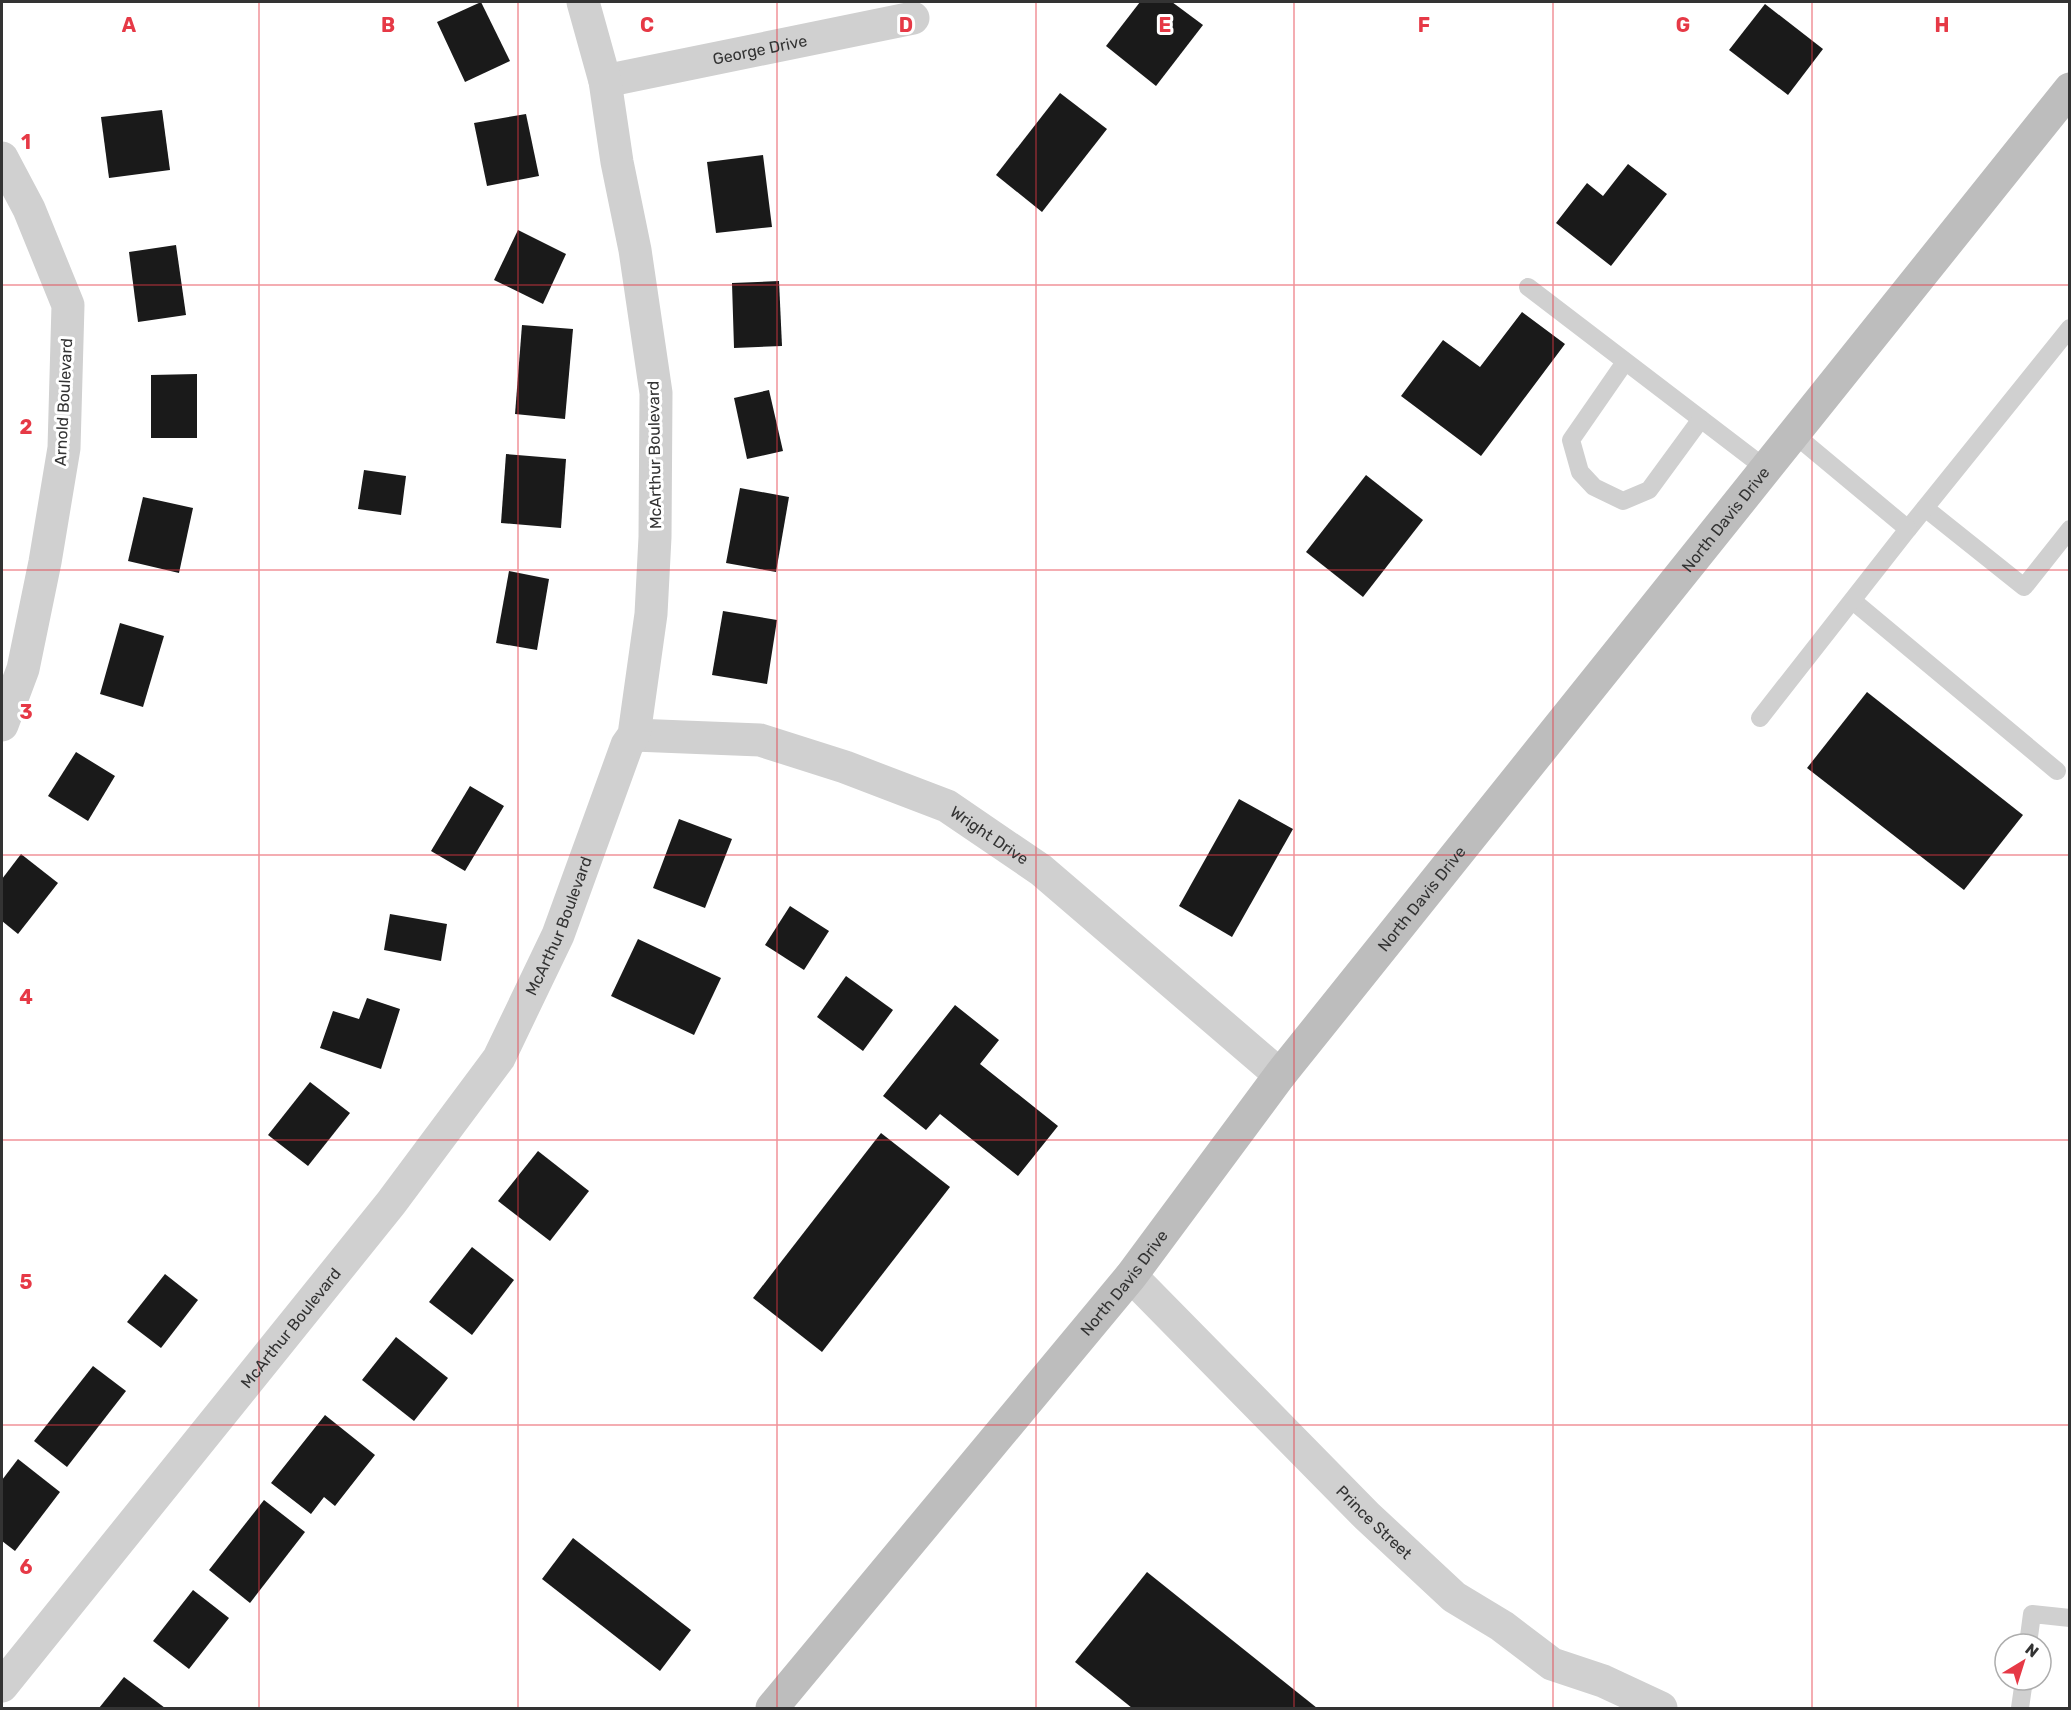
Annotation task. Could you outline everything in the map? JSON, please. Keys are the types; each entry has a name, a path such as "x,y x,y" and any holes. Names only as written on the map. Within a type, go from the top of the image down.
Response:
{"main road":[{"name":"North Davis Drive","path":"771,1708 1131,1276 1280,1075 2070,89"}],"street":[{"name":"McArthur Boulevard","path":"2,1686 391,1203 498,1058 558,935 627,746 634,735 651,614 655,537 656,393 635,250 617,162 605,81 583,2"},
{"name":"George Drive","path":"605,81 913,18"},
{"name":"Arnold Boulevard","path":"2,158 29,209 68,305 62,460 45,562 23,669 2,725"},
{"name":"Wright Drive","path":"634,735 760,740 845,767 947,806 1041,870 1280,1075"},
{"name":"Prince Street","path":"1131,1276 1368,1516 1454,1597 1502,1626 1552,1664 1603,1681 1660,1708"}],"lane":[{"path":"1528,286 1765,468"},
{"path":"1760,718 2070,328"},
{"path":"1625,362 1571,440 1580,472 1594,487 1623,501 1649,490 1701,419"},
{"path":"1794,434 1908,529"},
{"path":"1925,508 2024,587 2070,530"},
{"path":"1853,601 2057,771"},
{"path":"2030,1632 2032,1614 2070,1618"},
{"path":"2020,1708 2022,1692"}],"building":[{"path":"481,2 510,61 465,82 437,22"},
{"path":"1140,2 1172,2 1203,25 1156,86 1106,46"},
{"path":"1765,4 1823,49 1788,95 1729,50"},
{"path":"1060,93 1107,129 1042,212 996,175"},
{"path":"162,110 170,170 109,178 101,117"},
{"path":"526,114 539,176 487,186 474,123"},
{"path":"763,155 772,227 716,233 707,162"},
{"path":"1628,164 1667,194 1611,266 1556,223 1587,183 1603,196"},
{"path":"518,230 566,254 543,304 494,280"},
{"path":"176,245 186,315 138,322 129,252"},
{"path":"779,281 782,346 734,348 732,283"},
{"path":"1522,312 1565,344 1481,456 1401,396 1443,340 1480,367"},
{"path":"522,325 573,329 565,419 515,414"},
{"path":"197,374 197,438 151,438 151,375"},
{"path":"769,390 783,451 747,459 734,398"},
{"path":"506,454 566,459 561,528 501,523"},
{"path":"364,470 406,476 401,515 358,509"},
{"path":"1366,475 1423,520 1363,597 1306,552"},
{"path":"740,488 789,497 776,572 726,563"},
{"path":"143,497 193,508 179,573 128,561"},
{"path":"509,571 549,579 537,650 496,643"},
{"path":"723,611 777,620 767,684 712,675"},
{"path":"120,623 164,636 143,707 100,694"},
{"path":"1867,692 2023,815 1964,890 1807,768"},
{"path":"76,752 115,776 88,821 48,796"},
{"path":"470,786 504,806 465,871 431,851"},
{"path":"1239,799 1293,829 1232,937 1179,906"},
{"path":"679,819 732,839 705,908 653,888"},
{"path":"21,854 58,883 18,934 2,921 2,879"},
{"path":"790,906 829,931 804,970 765,945"},
{"path":"390,914 447,924 441,961 384,950"},
{"path":"638,939 721,978 694,1035 611,996"},
{"path":"846,976 893,1010 863,1051 817,1017"},
{"path":"367,998 400,1009 381,1069 320,1048 333,1011 359,1019"},
{"path":"955,1005 999,1040 980,1064 1058,1126 1018,1176 940,1114 926,1130 883,1096"},
{"path":"310,1082 350,1113 308,1166 268,1135"},
{"path":"881,1133 950,1187 822,1352 753,1298"},
{"path":"538,1151 589,1191 550,1241 498,1201"},
{"path":"472,1247 514,1280 472,1335 429,1302"},
{"path":"165,1274 198,1300 161,1348 127,1322"},
{"path":"396,1337 448,1378 414,1421 362,1380"},
{"path":"93,1366 126,1391 67,1467 34,1441"},
{"path":"325,1415 375,1455 335,1506 324,1497 311,1514 271,1483"},
{"path":"18,1459 60,1492 15,1551 2,1541 2,1480"},
{"path":"264,1500 305,1532 250,1603 209,1570"},
{"path":"573,1538 691,1630 660,1671 542,1579"},
{"path":"1147,1572 1317,1708 1132,1708 1075,1662"},
{"path":"193,1590 229,1618 189,1669 153,1641"},
{"path":"124,1677 165,1708 99,1708"}]}
